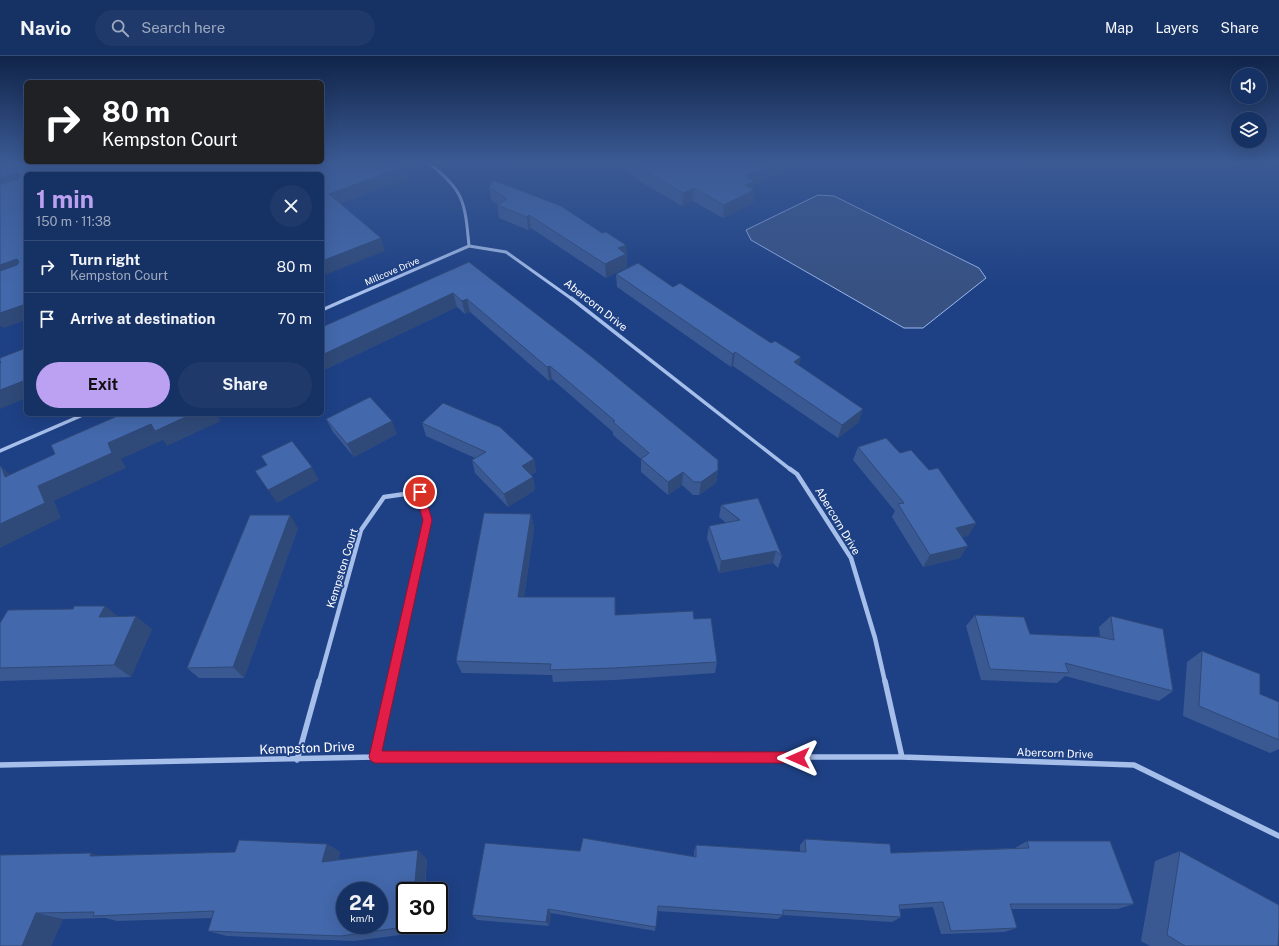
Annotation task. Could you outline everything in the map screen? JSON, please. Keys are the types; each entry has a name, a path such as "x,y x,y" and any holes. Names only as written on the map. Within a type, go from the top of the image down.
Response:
{"street":[{"path":"461,204 468,229 469,246"},
{"name":"Millcove Drive","path":"324,309 469,246"},
{"name":"Abercorn Drive","path":"469,246 506,252 549,282 797,474 851,558 875,638 902,757 1134,765 1279,836"},
{"path":"0,451 80,416"},
{"name":"Kempston Court","path":"297,760 361,530 384,497 420,492 428,520 375,757"},
{"name":"Kempston Drive","path":"0,765 297,760 375,757 902,757"}],"water":[{"path":"800,204 849,204 979,268 986,278 923,328 904,328 751,240 746,230"}],"building":[{"path":"0,204 24,204 24,305 0,313 0,271 17,265 19,262 17,259 0,265"},
{"path":"324,204 340,204 381,238 324,260"},
{"path":"499,204 555,204 561,206 602,233 606,232 626,245 618,248 626,254 605,264 529,215 527,217 497,205"},
{"path":"469,262 592,357 718,460 718,470 701,482 694,482 683,472 668,482 641,459 649,453 613,422 615,421 550,366 547,367 467,299 462,301 453,293 324,354 324,326"},
{"path":"638,263 673,287 680,283 771,343 775,341 801,357 794,362 863,409 842,425 735,352 733,354 616,274"},
{"path":"24,349 24,381 0,390 0,358"},
{"path":"370,397 392,421 347,444 326,419"},
{"path":"443,403 500,427 534,459 522,466 533,477 504,494 472,460 486,452 422,423"},
{"path":"117,416 188,416 155,431 151,424 108,443 112,453 38,486 45,503 0,524 0,467 1,466 5,477 55,454 51,445"},
{"path":"886,438 900,453 911,450 929,470 938,468 976,523 956,528 968,546 930,555 898,504 904,503 858,447"},
{"path":"292,441 312,467 268,490 255,471 267,465 261,456"},
{"path":"758,498 782,556 776,551 721,561 709,526 740,520 721,505"},
{"path":"484,513 531,514 518,597 615,597 615,615 693,611 694,619 711,618 717,662 550,670 551,664 456,661"},
{"path":"250,515 290,515 233,667 187,668 228,568"},
{"path":"74,606 105,606 99,617 136,616 114,665 0,668 0,623 8,610 73,609"},
{"path":"975,615 1024,617 1030,634 1100,637 1114,640 1111,616 1163,629 1173,691 1065,663 1069,673 990,669"},
{"path":"1202,651 1260,674 1260,694 1279,702 1279,740 1199,706"},
{"path":"583,838 696,857 696,845 806,852 805,839 890,844 891,853 1029,848 1027,841 1110,841 1134,904 1010,904 1017,928 951,931 943,902 899,905 901,917 783,910 783,915 658,906 656,927 548,909 546,922 472,915 485,843 580,851"},
{"path":"239,840 327,844 322,862 418,850 415,882 396,882 396,928 388,929 388,882 336,882 336,934 355,934 341,936 208,931 214,911 93,916 94,912 36,913 22,946 0,946 0,855 91,853 90,856 235,852"},
{"path":"1180,851 1279,905 1278,946 1185,946 1167,935"}],"route":[{"path":"420,492 428,520 375,757 798,758"}]}
